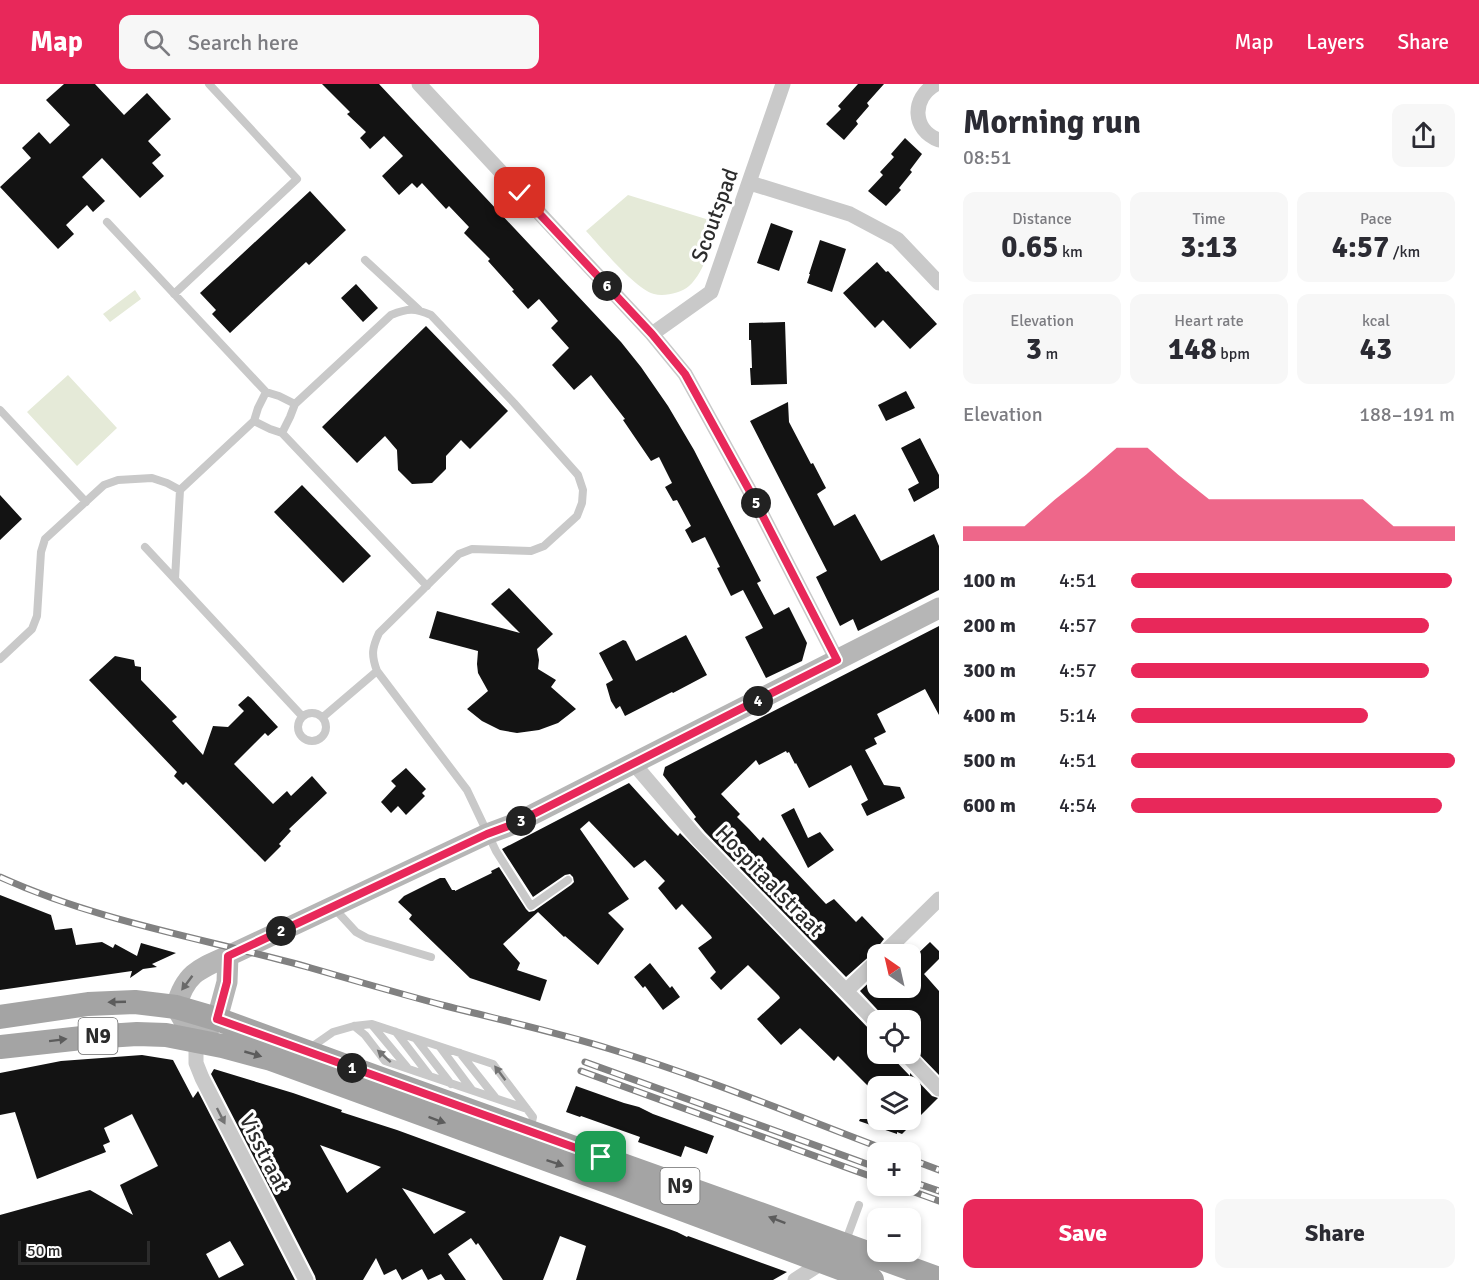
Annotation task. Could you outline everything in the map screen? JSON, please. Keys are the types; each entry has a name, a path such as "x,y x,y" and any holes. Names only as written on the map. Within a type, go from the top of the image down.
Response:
{"main road":[{"name":"N9","path":"0,1017 88,1004 135,1002 176,1007 217,1019 833,1249 872,1280"},
{"name":"N9","path":"0,1047 91,1036 137,1034 166,1035 222,1046 517,1132 683,1209 939,1279"}],"street":[{"name":"Scoutspad","path":"652,334 711,292 783,84"},
{"path":"420,85 652,334 685,374 753,497 837,660"},
{"path":"931,85 922,95 918,114 920,124 926,132 939,140"},
{"path":"750,183 850,214 897,239 939,283"},
{"path":"228,956 227,982 217,1019 196,1042 176,1007 185,983 207,965 487,834 514,824 939,608"},
{"name":"Hospitaalstraat","path":"634,764 698,839 867,1013"},
{"path":"893,944 939,899"},
{"path":"846,991 867,971"},
{"name":"Visstraat","path":"196,1042 196,1063 202,1078 306,1280"},
{"path":"915,1064 939,1089"},
{"path":"795,1280 833,1249"}],"lane":[{"path":"174,294 297,179 209,84"},
{"path":"107,222 266,392 295,404"},
{"path":"365,260 418,310"},
{"path":"282,433 295,404 391,315 404,309 418,310 431,315 578,475 583,490 582,503 576,516 544,546 531,551 472,549 459,554 379,633 373,646 376,671 467,790 496,851 531,906 568,880"},
{"path":"175,579 180,490 254,421 266,392"},
{"path":"0,410 86,502"},
{"path":"254,421 282,433 427,586"},
{"path":"0,659 32,629 38,616 41,552 45,539 104,485 118,480 152,478 180,490"},
{"path":"146,547 302,716"},
{"path":"323,717 376,671"},
{"path":"310,712 323,717 326,726 324,735 320,739 311,741 302,738 297,724 302,716 310,712"},
{"path":"333,907 356,932 367,938 431,957"},
{"path":"306,1051 333,1032 372,1024 493,1064 517,1132"},
{"path":"372,1024 408,1068"},
{"path":"354,1026 365,1035 385,1060 496,1099"},
{"path":"395,1031 430,1076"},
{"path":"415,1038 452,1084"},
{"path":"440,1046 473,1091"},
{"path":"460,1053 496,1099 517,1132"},
{"path":"833,1249 858,1205"}],"green space":[{"path":"628,195 719,223 699,273 686,288 667,295 646,291 618,267 586,231"},
{"path":"135,290 141,299 110,322 103,314"},
{"path":"68,375 117,428 77,466 27,412"}],"building":[{"path":"64,84 95,84 124,115 147,93 171,119 148,141 161,155 152,163 164,176 140,198 102,158 82,177 105,201 93,212 87,205 66,225 74,234 58,249 0,187 31,158 22,148 39,132 50,144 70,125 46,100"},
{"path":"322,84 379,84 621,342 668,406 694,450 761,581 757,583 774,615 789,607 807,643 802,661 766,678 745,637 763,628 743,590 731,596 705,537 692,543 685,530 691,526 677,500 673,501 665,487 672,483 659,457 651,461 623,420 625,419 591,375 574,390 552,365 569,348 551,328 558,321 539,299 528,309 488,261 490,259 464,233 469,227 449,206 446,209 422,183 417,188 412,183 399,195 382,176 403,156 384,136 370,149 360,138 366,132 347,114 350,112"},
{"path":"858,84 884,84 867,103 869,106 856,121 858,124 844,140 826,124 841,109 838,106"},
{"path":"905,138 922,154 910,170 912,172 899,188 901,190 886,206 868,191 883,175 880,172 894,157 891,154"},
{"path":"310,191 346,230 309,265 306,262 230,333 212,314 216,310 200,293"},
{"path":"771,223 793,231 779,271 757,263"},
{"path":"820,240 846,249 832,292 807,283"},
{"path":"877,262 937,324 910,349 883,320 875,328 843,293"},
{"path":"356,284 378,308 363,322 341,298"},
{"path":"785,322 787,384 751,385 749,323"},
{"path":"426,326 508,411 470,449 461,440 446,456 446,469 432,483 412,484 398,470 397,450 385,436 357,463 322,427"},
{"path":"906,391 915,408 886,421 878,405"},
{"path":"788,402 789,422 826,488 817,494 834,526 855,514 881,561 934,534 939,546 939,590 858,631 853,619 840,626 816,577 827,571 750,421"},
{"path":"920,438 939,475 939,488 914,502 908,489 919,483 901,448"},
{"path":"302,485 371,556 343,583 274,512"},
{"path":"0,495 22,519 0,540"},
{"path":"509,588 553,634 537,649 538,669 556,680 551,687 576,709 558,723 539,730 517,733 500,730 482,721 467,709 488,691 478,673 478,651 429,638 437,611 520,633 491,604"},
{"path":"939,626 939,715 925,689 877,714 886,732 874,738 877,744 865,750 884,785 900,787 905,798 867,816 861,804 868,800 851,765 809,788 796,763 786,751 759,765 756,760 721,794 740,814 737,817 760,841 763,837 826,904 834,899 856,922 862,916 884,939 880,944 867,944 867,958 846,977 705,832 663,775 665,767"},
{"path":"686,635 707,675 625,716 620,706 616,709 606,684 613,680 599,653 623,640 626,641 636,661"},
{"path":"115,656 134,660 135,666 141,667 141,680 177,717 172,721 203,755 213,726 228,727 244,711 238,705 248,696 278,727 268,736 265,733 234,764 273,804 287,791 291,796 312,776 327,793 289,829 291,831 279,844 281,846 265,862 186,782 183,785 174,776 177,772 89,680"},
{"path":"406,768 426,789 422,793 425,796 406,815 398,806 391,813 381,802 396,786 391,781"},
{"path":"629,783 669,827 678,836 680,833 867,1027 867,1064 899,1064 910,1076 867,1076 867,1085 838,1056 834,1061 800,1028 781,1045 757,1019 780,998 779,996 748,965 721,990 710,978 716,972 698,948 712,938 711,936 682,904 676,910 658,888 665,881 645,860 634,868 589,821 580,829 629,899 608,913 624,929 598,965 538,912 503,944 520,963 517,970 547,980 540,1001 470,978 409,919 412,915 398,902 404,896 440,878 445,878 455,891 492,873 491,871 499,867 529,912 534,911 574,882 570,874 565,875 533,897 502,849"},
{"path":"794,808 808,838 820,832 834,850 808,868 781,815"},
{"path":"0,895 51,915 55,930 72,928 76,945 102,942 113,948 115,944 137,956 141,943 176,953 152,964 157,967 143,969 130,978 132,971 0,990"},
{"path":"930,942 939,951 939,959 924,974 939,991 939,1075 921,1056 921,1010 878,1010 860,991 867,984 867,998 921,998 921,951"},
{"path":"650,963 680,997 663,1010 645,986 643,988 634,977"},
{"path":"142,1055 173,1060 193,1098 198,1091 295,1280 0,1280 0,1215 90,1190 133,1215 120,1185 158,1166 132,1114 104,1128 110,1142 103,1145 106,1152 37,1179 15,1112 0,1115 0,1073 61,1061","holes":["230,1241 244,1265 219,1278 206,1254"]},
{"path":"214,1069 293,1093 787,1272 773,1280 576,1280 586,1246 560,1236 543,1280 503,1280 478,1243 476,1245 471,1238 448,1254 466,1280 445,1280 441,1274 428,1280 422,1269 402,1280 396,1269 384,1275 376,1258 363,1280 316,1280 211,1074","holes":["320,1145 381,1167 347,1193","402,1188 466,1212 434,1234"]},
{"path":"921,1084 932,1096 938,1098 921,1115"},
{"path":"576,1086 714,1136 707,1154 685,1146 681,1157 638,1142 640,1137 566,1112"},
{"path":"867,1119 867,1124 859,1121"},
{"path":"885,1130 906,1130 902,1134 897,1132 897,1134"}],"railway":[{"path":"0,877 38,893 114,918 311,968 646,1060 867,1142"},
{"path":"585,1062 867,1164"},
{"path":"581,1071 867,1175"},
{"path":"921,1163 939,1170"},
{"path":"921,1185 939,1191"},
{"path":"921,1194 939,1201"}],"route":[{"path":"520,193 652,334 685,374 753,497 837,660 514,824 487,834 228,956 227,982 217,1019 601,1157"}]}
